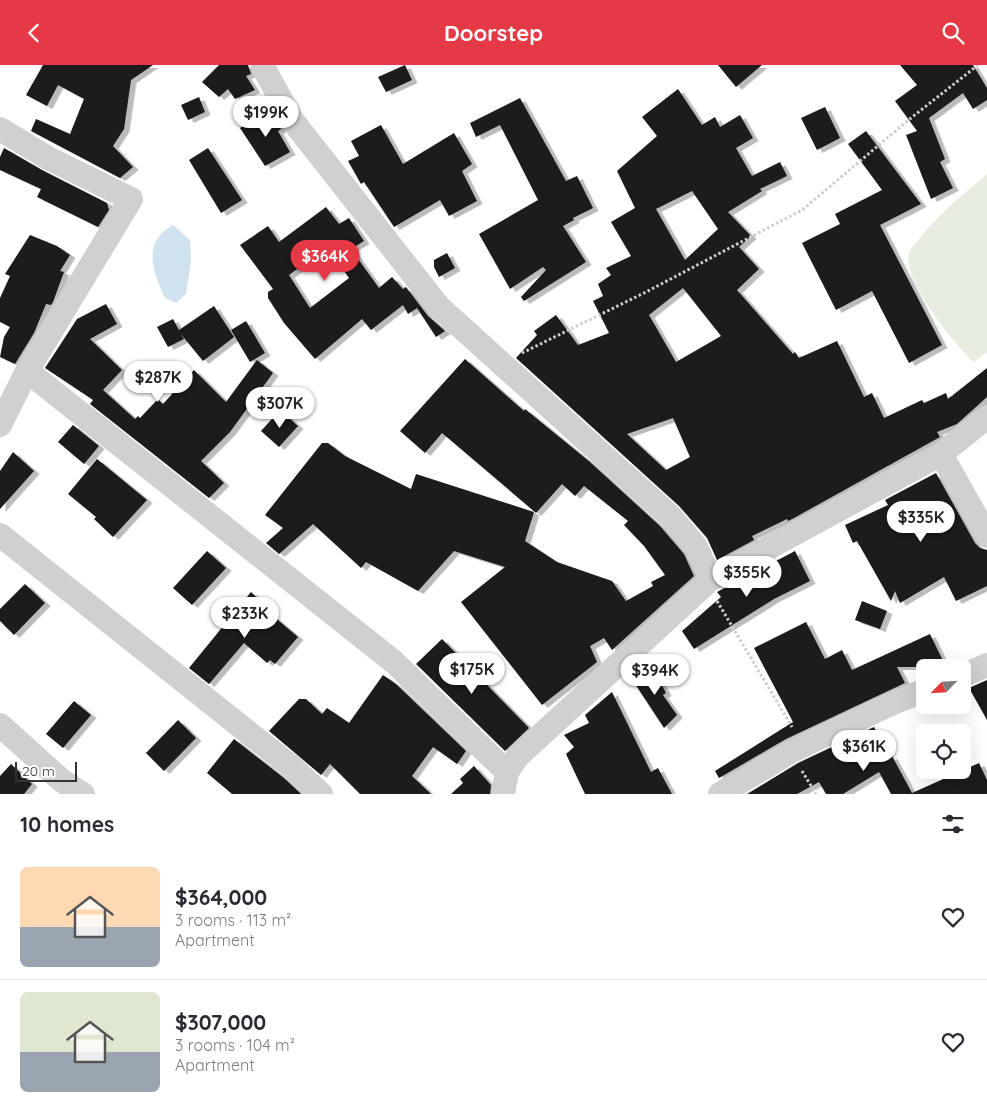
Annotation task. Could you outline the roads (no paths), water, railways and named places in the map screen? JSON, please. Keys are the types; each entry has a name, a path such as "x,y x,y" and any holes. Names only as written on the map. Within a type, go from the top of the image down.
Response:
{"street":[{"path":"262,65 292,120 439,307 670,516 696,547 711,579"},
{"path":"0,129 48,159 130,199 28,371 0,425"},
{"path":"28,371 394,662 505,783 518,756 711,579 941,455 987,417"},
{"path":"941,455 987,536"},
{"path":"0,535 293,768 321,794"},
{"path":"971,672 987,665"},
{"path":"720,794 792,751 891,703 916,693"},
{"path":"0,725 61,780 83,794"}],"water":[{"path":"173,225 190,240 191,260 186,294 176,303 165,298 152,258 157,240 163,232"}]}
